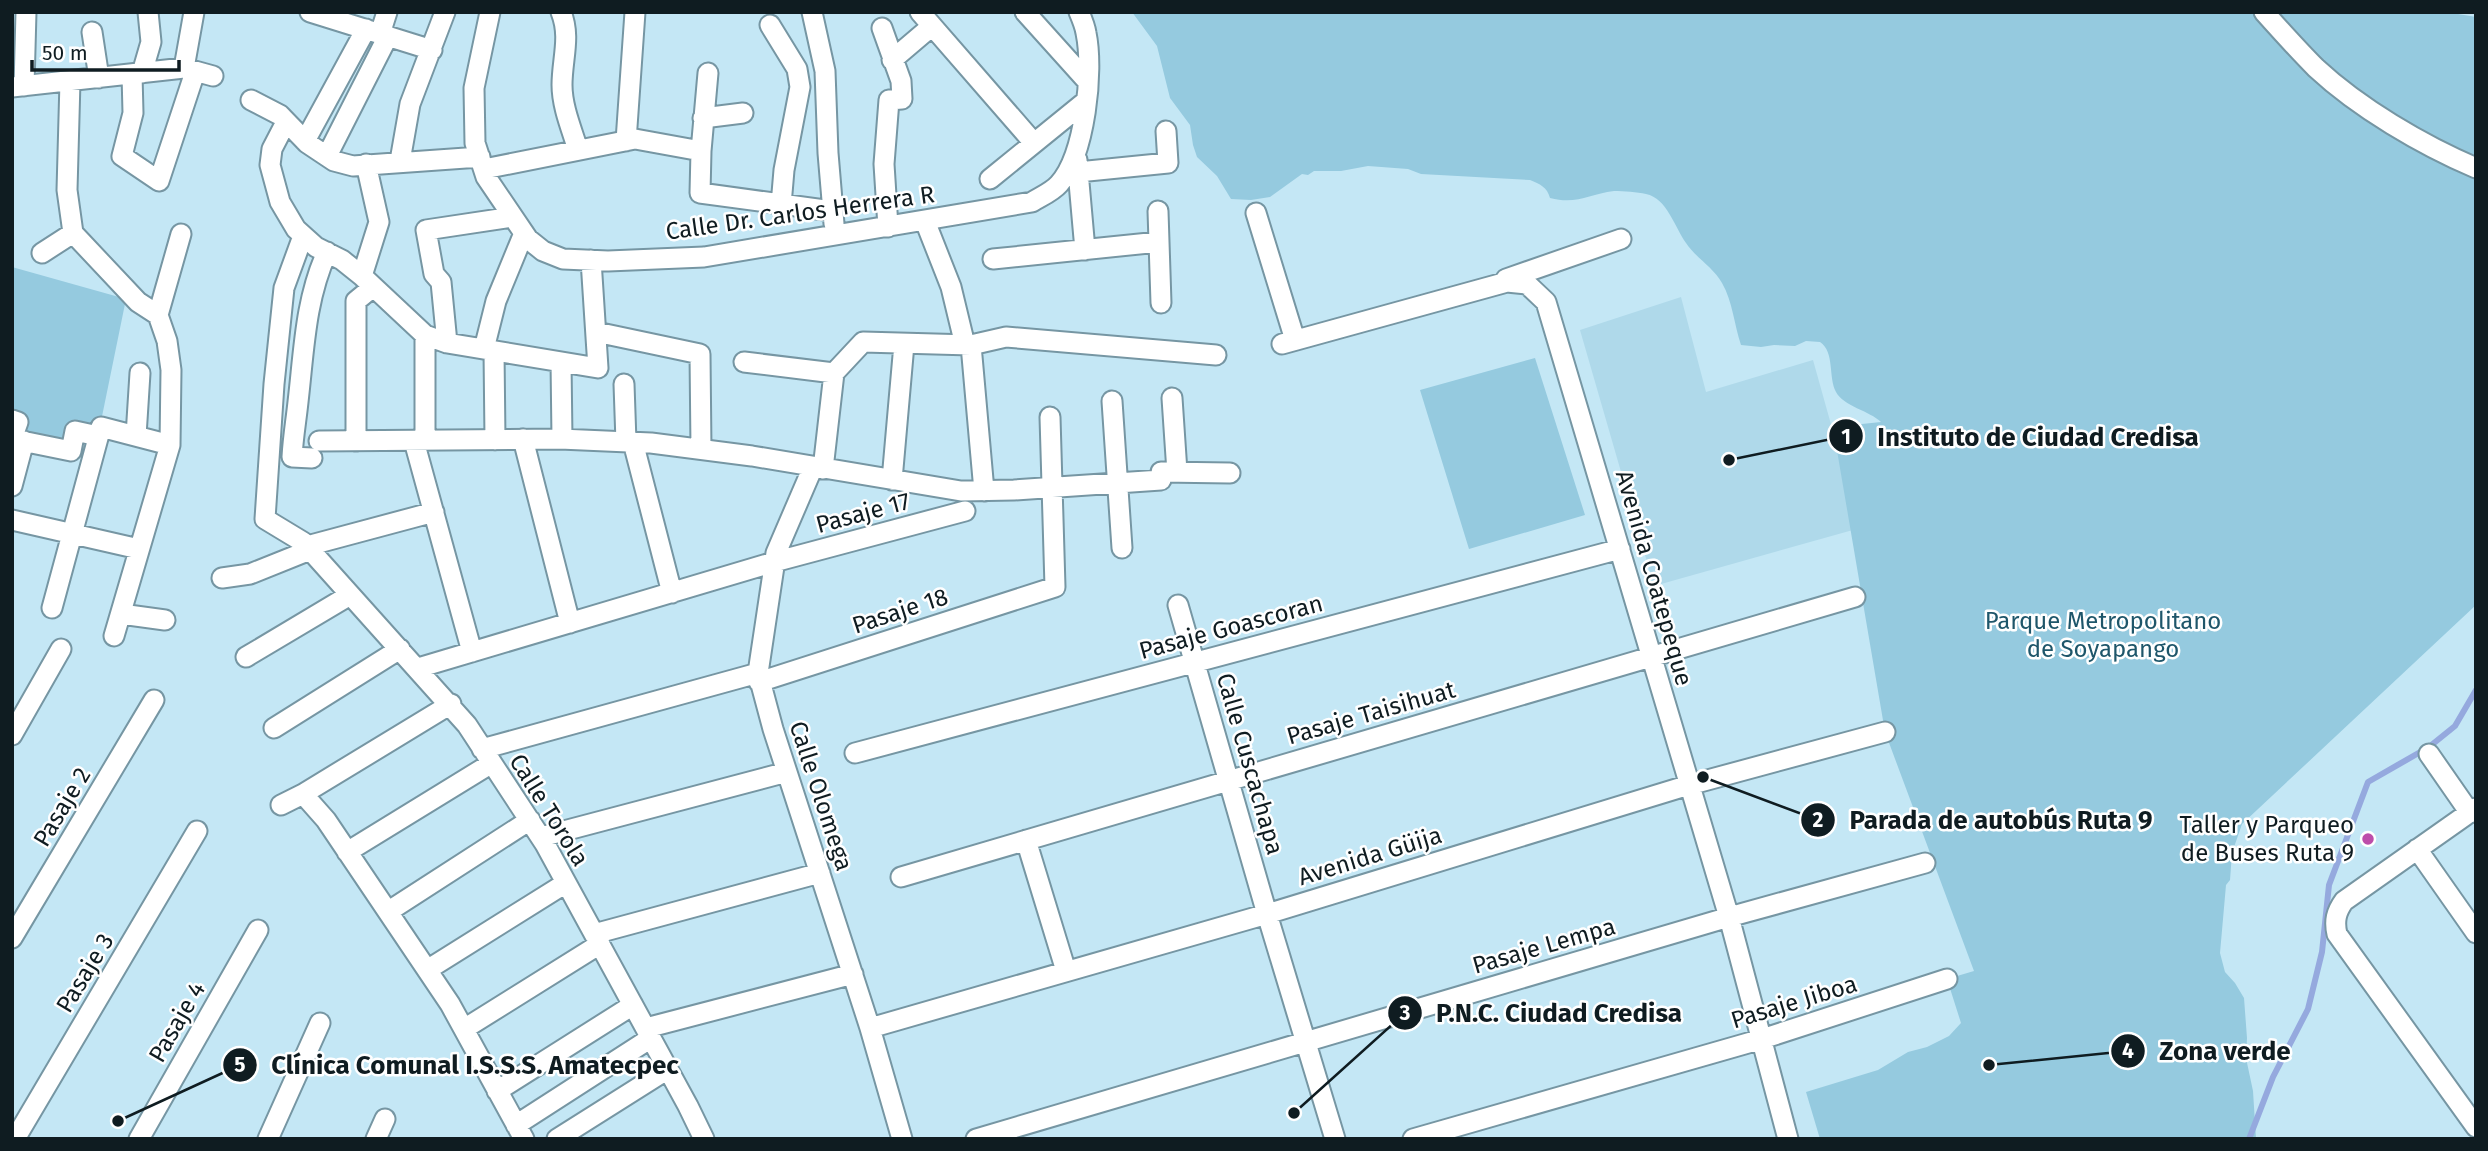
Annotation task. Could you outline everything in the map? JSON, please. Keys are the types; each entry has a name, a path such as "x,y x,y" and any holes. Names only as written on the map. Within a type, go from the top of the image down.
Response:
{"street":[{"path":"26,12 18,87 137,74 197,72"},
{"path":"148,12 151,42 137,74 133,113 122,156 159,181 197,72 194,12"},
{"path":"310,12 432,50"},
{"path":"327,156 387,12"},
{"path":"400,161 410,104 445,12"},
{"name":"Calle Dr. Carlos Herrera R","path":"490,12 474,88 475,143 486,177 518,225 543,251 563,259 591,260 704,257 1032,202 1058,186 1073,163 1087,92 1087,34 1079,12"},
{"path":"561,12 567,42 562,87 578,150"},
{"path":"626,141 635,12"},
{"path":"813,12 825,71 835,236"},
{"path":"990,179 1034,143 1087,92 1025,12"},
{"path":"2264,12 2316,68 2345,92 2417,140 2476,168"},
{"path":"892,60 926,19 1034,143"},
{"path":"769,25 797,69 800,87 784,170 781,205"},
{"path":"882,28 901,81 902,99 889,100 884,164 888,227"},
{"path":"92,32 99,78"},
{"path":"305,141 378,33"},
{"path":"708,73 700,193 832,211"},
{"path":"70,81 67,190 73,233 138,302 158,315"},
{"path":"251,100 280,115 305,141 334,161 353,166 400,161 482,163 635,139 701,151"},
{"path":"703,118 743,113"},
{"path":"286,122 272,149 270,164 280,202 296,229 368,281 425,335 447,343 598,368 591,260"},
{"path":"1078,172 1168,163 1166,131"},
{"path":"1076,150 1085,250"},
{"path":"356,441 356,301 368,281 379,222 366,164"},
{"path":"1158,211 1161,303"},
{"name":"Avenida Coatepeque","path":"1256,213 1288,342 1507,282 1527,284 1546,302 1729,917 1788,1139"},
{"path":"925,221 951,287 968,345 984,491"},
{"path":"447,343 441,282 433,274 426,230 518,225 496,300 489,350 495,440"},
{"path":"42,253 73,233"},
{"path":"114,636 170,445 171,370 167,341 158,315 181,234"},
{"name":"Calle Torola","path":"303,236 284,288 274,373 265,519 307,546 451,704 541,838 668,1069 697,1136"},
{"path":"1475,289 1621,239"},
{"path":"993,259 1159,242"},
{"path":"327,252 321,264 305,323 292,457 356,441 562,439 701,449 941,489 984,491 1161,480 1161,472 1230,473"},
{"path":"596,332 700,354 701,449"},
{"path":"425,335 420,440 434,512 472,652"},
{"path":"744,362 834,373 863,342 968,345 1006,337 1216,355"},
{"path":"892,480 904,344"},
{"path":"561,362 562,439"},
{"path":"136,436 140,373"},
{"name":"Calle Olomega","path":"834,373 818,468 783,533 774,562 759,677 870,1027 902,1139"},
{"path":"624,384 630,442 672,593"},
{"path":"1172,398 1177,472"},
{"path":"1112,401 1122,548"},
{"path":"1050,416 1054,487"},
{"path":"12,420 18,422 12,486"},
{"path":"52,608 101,427 170,445"},
{"path":"16,440 71,451 75,431 98,436"},
{"path":"523,439 570,623"},
{"name":"Pasaje 18","path":"347,852 487,756 1055,587 1054,487"},
{"name":"Pasaje 17","path":"418,668 774,562 965,511"},
{"path":"222,578 250,574 307,546 434,512"},
{"path":"12,520 139,549"},
{"name":"Pasaje Goascoran","path":"855,752 1619,550"},
{"path":"246,657 350,595"},
{"name":"Pasaje Taisihuat","path":"901,877 1855,597"},
{"name":"Calle Cuscachapa","path":"1178,605 1266,914 1335,1139"},
{"path":"121,614 165,620"},
{"path":"12,735 61,649"},
{"path":"274,728 400,649"},
{"name":"Pasaje 2","path":"12,938 154,700"},
{"path":"281,805 451,704"},
{"name":"Avenida Güija","path":"870,1027 1266,914 1689,785 1885,732"},
{"path":"2429,754 2473,811 2344,901 2336,917 2337,934 2476,1128"},
{"path":"541,838 787,772"},
{"path":"303,794 326,820 428,970 520,1132 649,1033 853,974"},
{"path":"389,911 530,820"},
{"name":"Pasaje 3","path":"15,1139 197,831"},
{"path":"1026,840 1066,971"},
{"path":"2417,849 2476,933"},
{"name":"Pasaje Lempa","path":"976,1139 1729,917 1925,863"},
{"path":"464,1030 597,939 820,873"},
{"path":"428,970 566,883"},
{"name":"Pasaje 4","path":"139,1139 258,930"},
{"name":"Pasaje Jiboa","path":"1413,1139 1762,1039 1947,978"},
{"path":"497,1091 633,1005"},
{"path":"268,1139 320,1023"},
{"path":"557,1139 668,1069"},
{"path":"376,1139 385,1119"}],"shaded area":[{"path":"1681,297 1706,392 1813,360 1860,528 1654,586 1580,330"}],"green space":[{"name":"Parque Metropolitano de Soyapango","path":"1132,12 2446,12 2476,17 2476,605 2242,824 2232,853 2230,880 2226,885 2220,953 2225,972 2244,998 2246,1058 2253,1091 2256,1139 1820,1139 1806,1092 1878,1070 1908,1052 1927,1047 1949,1036 1961,1023 1947,979 1974,971 1885,732 1833,427 1881,422 1839,397 1834,386 1828,352 1820,342 1806,341 1795,346 1741,345 1729,298 1722,283 1686,243 1660,201 1646,194 1614,191 1576,200 1559,200 1550,198 1543,186 1530,180 1421,174 1408,169 1368,166 1341,171 1314,171 1308,175 1302,174 1270,197 1231,199 1217,176 1197,157 1190,125 1170,98 1157,46"},
{"path":"12,267 126,299 98,436 76,431 71,451 12,439"},
{"path":"1535,358 1585,515 1469,549 1420,390"}],"waterway":[{"path":"2249,1139 2273,1077 2308,1009 2322,952 2329,885 2368,782 2429,747 2455,726 2476,690"}],"place":[{"name":"Instituto de Ciudad Credisa","path":"1729,460"},
{"name":"Parada de autobús Ruta 9","path":"1703,777"},
{"name":"Taller y Parqueo de Buses Ruta 9","path":"2368,839"},
{"name":"Zona verde","path":"1989,1065"},
{"name":"P.N.C. Ciudad Credisa","path":"1294,1113"},
{"name":"Clínica Comunal I.S.S.S. Amatecpec","path":"118,1121"}]}
